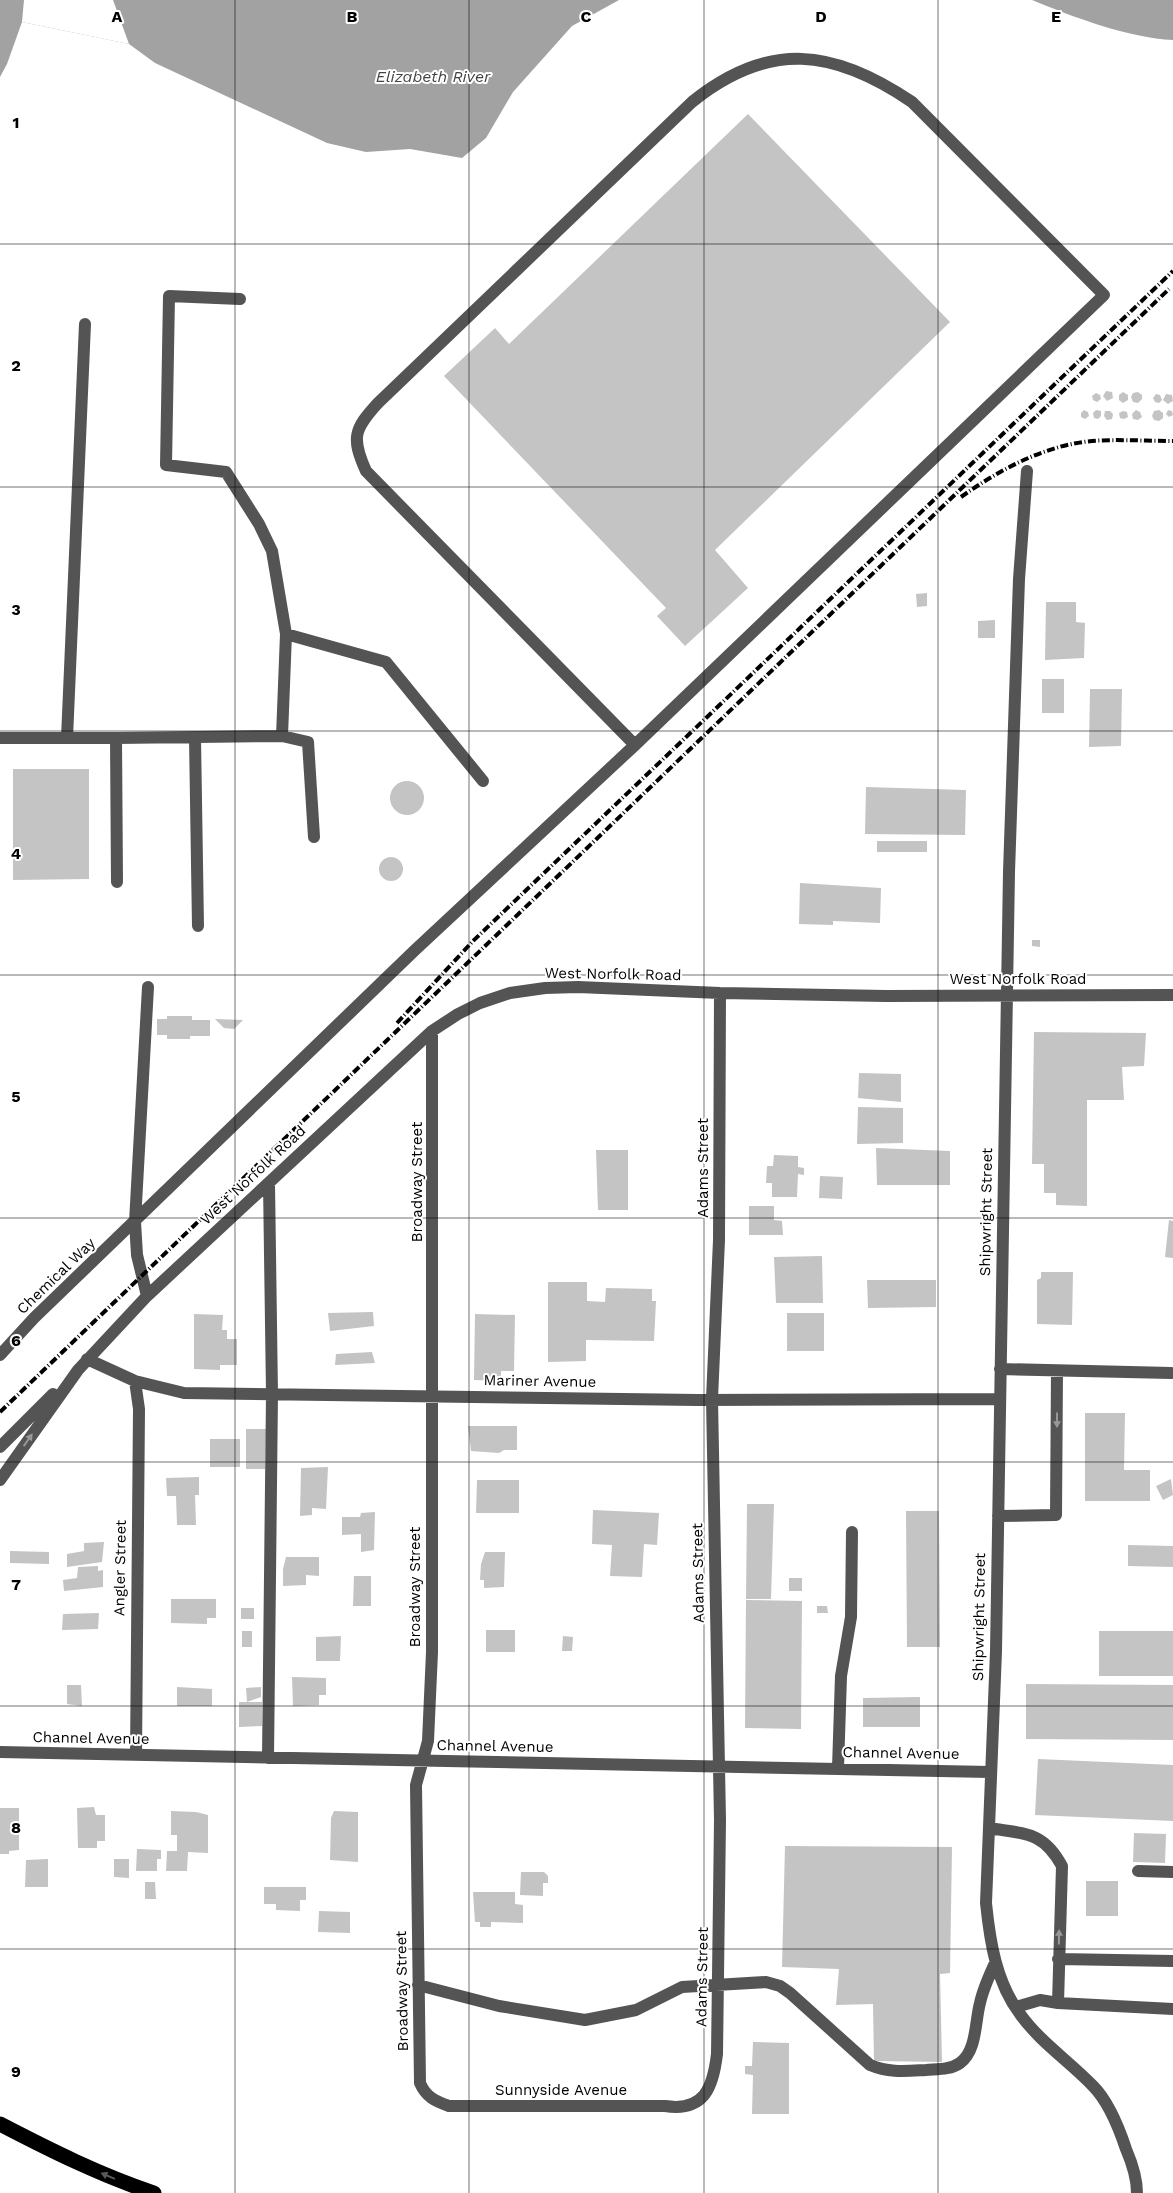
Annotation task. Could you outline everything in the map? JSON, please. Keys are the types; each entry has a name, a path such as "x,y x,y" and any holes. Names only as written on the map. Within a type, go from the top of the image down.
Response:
{"highway":[{"path":"0,2124 50,2150 130,2185 154,2193"}],"street":[{"name":"Chemical Way","path":"0,1355 34,1318 414,951 635,745 1104,295 912,102 888,86 862,73 833,62 808,58 781,59 757,65 731,75 711,87 692,102 378,402 364,418 356,436 359,454 366,471 635,745"},
{"path":"240,299 169,296 166,465 226,472 259,524 272,551 286,634 282,736"},
{"path":"67,738 85,324"},
{"name":"Shipwright Street","path":"1027,471 1019,579 1008,872 996,1651 986,1903 989,1936 995,1963 1003,1984 1016,2007 1040,2039 1094,2087 1102,2098 1119,2129 1134,2171 1138,2193"},
{"path":"286,634 386,662 483,781"},
{"path":"0,738 282,736 308,742 314,837"},
{"path":"116,738 117,882"},
{"path":"195,738 198,926"},
{"path":"147,1296 137,1255 135,1222 148,987"},
{"name":"West Norfolk Road","path":"0,1480 78,1370 147,1296 432,1031 480,1003 510,993 546,988 578,987 720,993 886,996 1173,994"},
{"name":"Adams Street","path":"654,2106 678,2108 690,2106 701,2099 709,2088 717,2054 719,1765 712,1399 720,1240 720,993"},
{"name":"Broadway Street","path":"432,1031 432,1652 428,1741 416,1785 420,2083 424,2093 434,2100 449,2106 468,2107"},
{"path":"268,1758 272,1394 269,1182"},
{"name":"Mariner Avenue","path":"87,1359 135,1381 184,1393 712,1399 999,1399"},
{"path":"1000,1369 1171,1373"},
{"name":"West Norfolk Road","path":"0,1447 78,1370"},
{"path":"998,1516 1056,1515 1057,1371"},
{"name":"Angler Street","path":"135,1381 139,1409 136,1755"},
{"path":"838,1768 841,1676 851,1617 852,1532"},
{"name":"Channel Avenue","path":"0,1752 719,1765 990,1772"},
{"path":"989,1828 1031,1835 1053,1849 1062,1866 1058,2004"},
{"path":"1138,1871 1173,1872"},
{"path":"1058,1958 1173,1961"},
{"path":"418,1985 499,2006 585,2020 636,2010 682,1987 766,1982 780,1986 870,2065 883,2071 898,2072 951,2068 961,2063 968,2054 975,2033 980,2002 995,1963"},
{"path":"1016,2007 1040,2000 1058,2004 1173,2009"},
{"name":"Sunnyside Avenue","path":"468,2107 654,2106"}],"water":[{"name":"Elizabeth River","path":"0,0 619,0 572,26 513,92 486,138 462,158 410,149 366,152 327,143 155,63 129,44 22,22 7,64 0,77"},
{"path":"1032,0 1173,0 1173,40 1120,31 1083,20"}],"pier":[{"path":"24,0 113,0 129,44 22,22"}],"building":[{"path":"748,114 950,322 715,550 748,588 685,646 657,616 666,608 444,376 495,328 509,344"},
{"path":"1106,391 1112,392 1113,398 1107,401 1103,396"},
{"path":"1123,392 1128,395 1128,400 1123,403 1119,400 1119,395"},
{"path":"1138,392 1142,395 1142,399 1138,403 1133,402 1131,397 1133,393"},
{"path":"1096,393 1100,395 1101,399 1097,402 1093,400 1092,396"},
{"path":"1156,394 1160,395 1162,400 1159,403 1155,402 1153,398"},
{"path":"1166,394 1172,395 1173,401 1168,404 1163,400"},
{"path":"1084,410 1088,412 1089,416 1085,419 1081,417 1081,413"},
{"path":"1096,410 1101,411 1101,416 1098,419 1094,418 1093,413"},
{"path":"1136,410 1140,412 1142,417 1138,420 1133,419 1132,414"},
{"path":"1159,410 1163,413 1163,418 1159,421 1154,420 1152,416 1154,411"},
{"path":"1168,410 1172,411 1173,415 1169,417 1166,414"},
{"path":"1105,411 1110,411 1113,414 1112,419 1107,420 1104,416"},
{"path":"1127,412 1128,417 1124,419 1120,418 1119,413"},
{"path":"927,593 927,606 917,607 916,594"},
{"path":"1046,602 1076,602 1076,622 1085,623 1084,658 1045,660"},
{"path":"995,620 995,638 978,638 978,621"},
{"path":"1042,679 1064,679 1064,713 1042,713"},
{"path":"1090,689 1122,689 1121,746 1089,747"},
{"path":"13,769 89,769 89,879 13,880"},
{"path":"407,781 419,786 424,798 419,810 407,815 395,810 390,798 395,786"},
{"path":"866,787 966,790 965,835 865,834"},
{"path":"877,841 927,841 927,852 877,852"},
{"path":"391,857 400,860 403,869 400,878 391,881 382,878 379,869 382,860"},
{"path":"800,883 881,888 880,923 833,921 833,925 799,924"},
{"path":"1032,940 1040,940 1040,947 1032,946"},
{"path":"167,1016 192,1016 192,1020 210,1020 210,1036 190,1036 190,1039 167,1039 167,1035 157,1035 157,1019 167,1019"},
{"path":"215,1019 243,1020 234,1029 224,1028"},
{"path":"1034,1032 1146,1033 1144,1066 1122,1067 1124,1100 1087,1100 1087,1206 1056,1205 1056,1193 1044,1193 1044,1164 1032,1164"},
{"path":"859,1073 901,1074 901,1102 858,1098"},
{"path":"858,1107 903,1108 903,1143 857,1144"},
{"path":"876,1148 950,1151 950,1185 877,1185"},
{"path":"596,1150 628,1150 628,1210 598,1210"},
{"path":"774,1155 798,1156 798,1167 804,1168 804,1175 798,1174 797,1197 772,1197 772,1183 766,1183 767,1166 773,1166"},
{"path":"820,1176 843,1177 842,1199 819,1198"},
{"path":"749,1206 774,1206 774,1220 782,1221 783,1235 749,1235"},
{"path":"1169,1220 1173,1221 1173,1258 1165,1257"},
{"path":"822,1256 823,1303 776,1303 774,1257"},
{"path":"1041,1272 1073,1272 1072,1325 1037,1324 1037,1280 1041,1278"},
{"path":"867,1280 936,1280 936,1307 868,1308"},
{"path":"548,1282 587,1282 587,1301 605,1302 606,1288 652,1289 652,1301 656,1301 654,1341 586,1340 586,1361 548,1362"},
{"path":"373,1312 374,1326 330,1331 328,1313"},
{"path":"787,1313 824,1313 824,1351 787,1351"},
{"path":"194,1314 223,1315 222,1330 227,1330 227,1339 237,1339 237,1365 220,1365 220,1370 194,1369"},
{"path":"475,1314 515,1315 514,1371 501,1371 501,1381 474,1380"},
{"path":"372,1352 375,1363 335,1365 336,1354"},
{"path":"1085,1413 1125,1413 1124,1470 1150,1470 1150,1501 1085,1501"},
{"path":"468,1426 517,1426 517,1450 504,1450 499,1453 471,1451"},
{"path":"246,1429 266,1429 265,1469 246,1469"},
{"path":"210,1439 240,1439 240,1467 210,1467"},
{"path":"328,1467 326,1509 312,1508 312,1515 300,1516 301,1468"},
{"path":"199,1477 199,1495 195,1495 196,1525 177,1525 176,1496 167,1496 166,1478"},
{"path":"1171,1479 1173,1495 1163,1500 1156,1486"},
{"path":"477,1480 519,1480 519,1513 476,1513"},
{"path":"747,1504 774,1504 771,1599 746,1599"},
{"path":"593,1510 659,1513 657,1545 644,1544 642,1577 610,1576 612,1545 592,1544"},
{"path":"906,1511 939,1511 940,1647 907,1647"},
{"path":"375,1512 374,1550 361,1552 361,1534 342,1535 342,1517 360,1517 361,1513"},
{"path":"104,1542 102,1562 67,1567 67,1554 84,1551 84,1543"},
{"path":"1128,1545 1173,1546 1173,1567 1128,1566"},
{"path":"10,1551 49,1552 49,1564 10,1563"},
{"path":"485,1552 505,1552 504,1587 484,1588 484,1580 480,1580 481,1564"},
{"path":"286,1557 319,1557 319,1576 306,1575 306,1585 283,1586 283,1569"},
{"path":"98,1566 98,1571 103,1570 103,1587 64,1591 63,1580 77,1578 78,1567"},
{"path":"354,1576 371,1576 371,1606 353,1606"},
{"path":"789,1578 802,1578 802,1591 789,1591"},
{"path":"171,1599 216,1599 216,1618 207,1618 207,1624 171,1623"},
{"path":"746,1600 802,1601 801,1729 745,1728"},
{"path":"817,1606 827,1606 828,1613 817,1613"},
{"path":"241,1608 254,1608 254,1619 241,1619"},
{"path":"99,1613 98,1629 62,1630 63,1614"},
{"path":"486,1630 515,1630 515,1652 486,1652"},
{"path":"242,1631 252,1631 252,1647 242,1647"},
{"path":"1099,1631 1173,1631 1173,1676 1099,1676"},
{"path":"341,1636 340,1661 316,1661 316,1637"},
{"path":"563,1636 573,1637 572,1651 562,1651"},
{"path":"292,1677 326,1678 326,1695 319,1695 319,1705 293,1706"},
{"path":"1026,1684 1173,1685 1173,1740 1026,1739"},
{"path":"67,1685 81,1685 82,1706 67,1704"},
{"path":"177,1687 212,1689 212,1706 177,1706"},
{"path":"261,1687 261,1697 247,1702 246,1688"},
{"path":"920,1697 920,1727 863,1727 863,1698"},
{"path":"239,1702 262,1702 262,1726 239,1727"},
{"path":"1038,1759 1173,1765 1173,1821 1035,1815"},
{"path":"94,1807 96,1815 105,1815 105,1841 97,1841 97,1848 78,1848 77,1808"},
{"path":"0,1808 19,1808 19,1850 9,1851 9,1854 0,1854"},
{"path":"171,1811 196,1812 208,1815 208,1853 188,1852 187,1871 166,1871 167,1851 177,1851 177,1835 171,1835"},
{"path":"334,1811 358,1812 358,1862 330,1860 331,1818"},
{"path":"1134,1833 1166,1834 1165,1863 1133,1862"},
{"path":"785,1846 952,1847 950,1973 940,1974 942,2062 874,2061 873,2004 836,2005 839,1969 782,1967"},
{"path":"137,1849 161,1850 161,1859 157,1859 157,1871 136,1871"},
{"path":"48,1859 48,1887 25,1887 26,1860"},
{"path":"114,1859 129,1859 129,1878 114,1877"},
{"path":"521,1872 544,1872 548,1876 548,1883 543,1883 543,1896 520,1895"},
{"path":"1086,1881 1118,1881 1118,1916 1086,1916"},
{"path":"145,1882 155,1882 156,1899 145,1899"},
{"path":"264,1887 306,1887 306,1900 300,1900 300,1911 276,1910 276,1904 264,1904"},
{"path":"473,1892 515,1892 515,1904 523,1905 523,1923 491,1922 491,1927 480,1927 480,1922 475,1922"},
{"path":"319,1911 350,1912 350,1933 318,1932"},
{"path":"753,2042 789,2043 789,2114 752,2114 753,2075 745,2074 745,2066 752,2066"}],"railway":[{"path":"397,1023 473,941 1173,271"},
{"path":"0,1412 1169,289"},
{"path":"961,497 991,477 1023,460 1074,443 1102,440 1173,441"}]}
